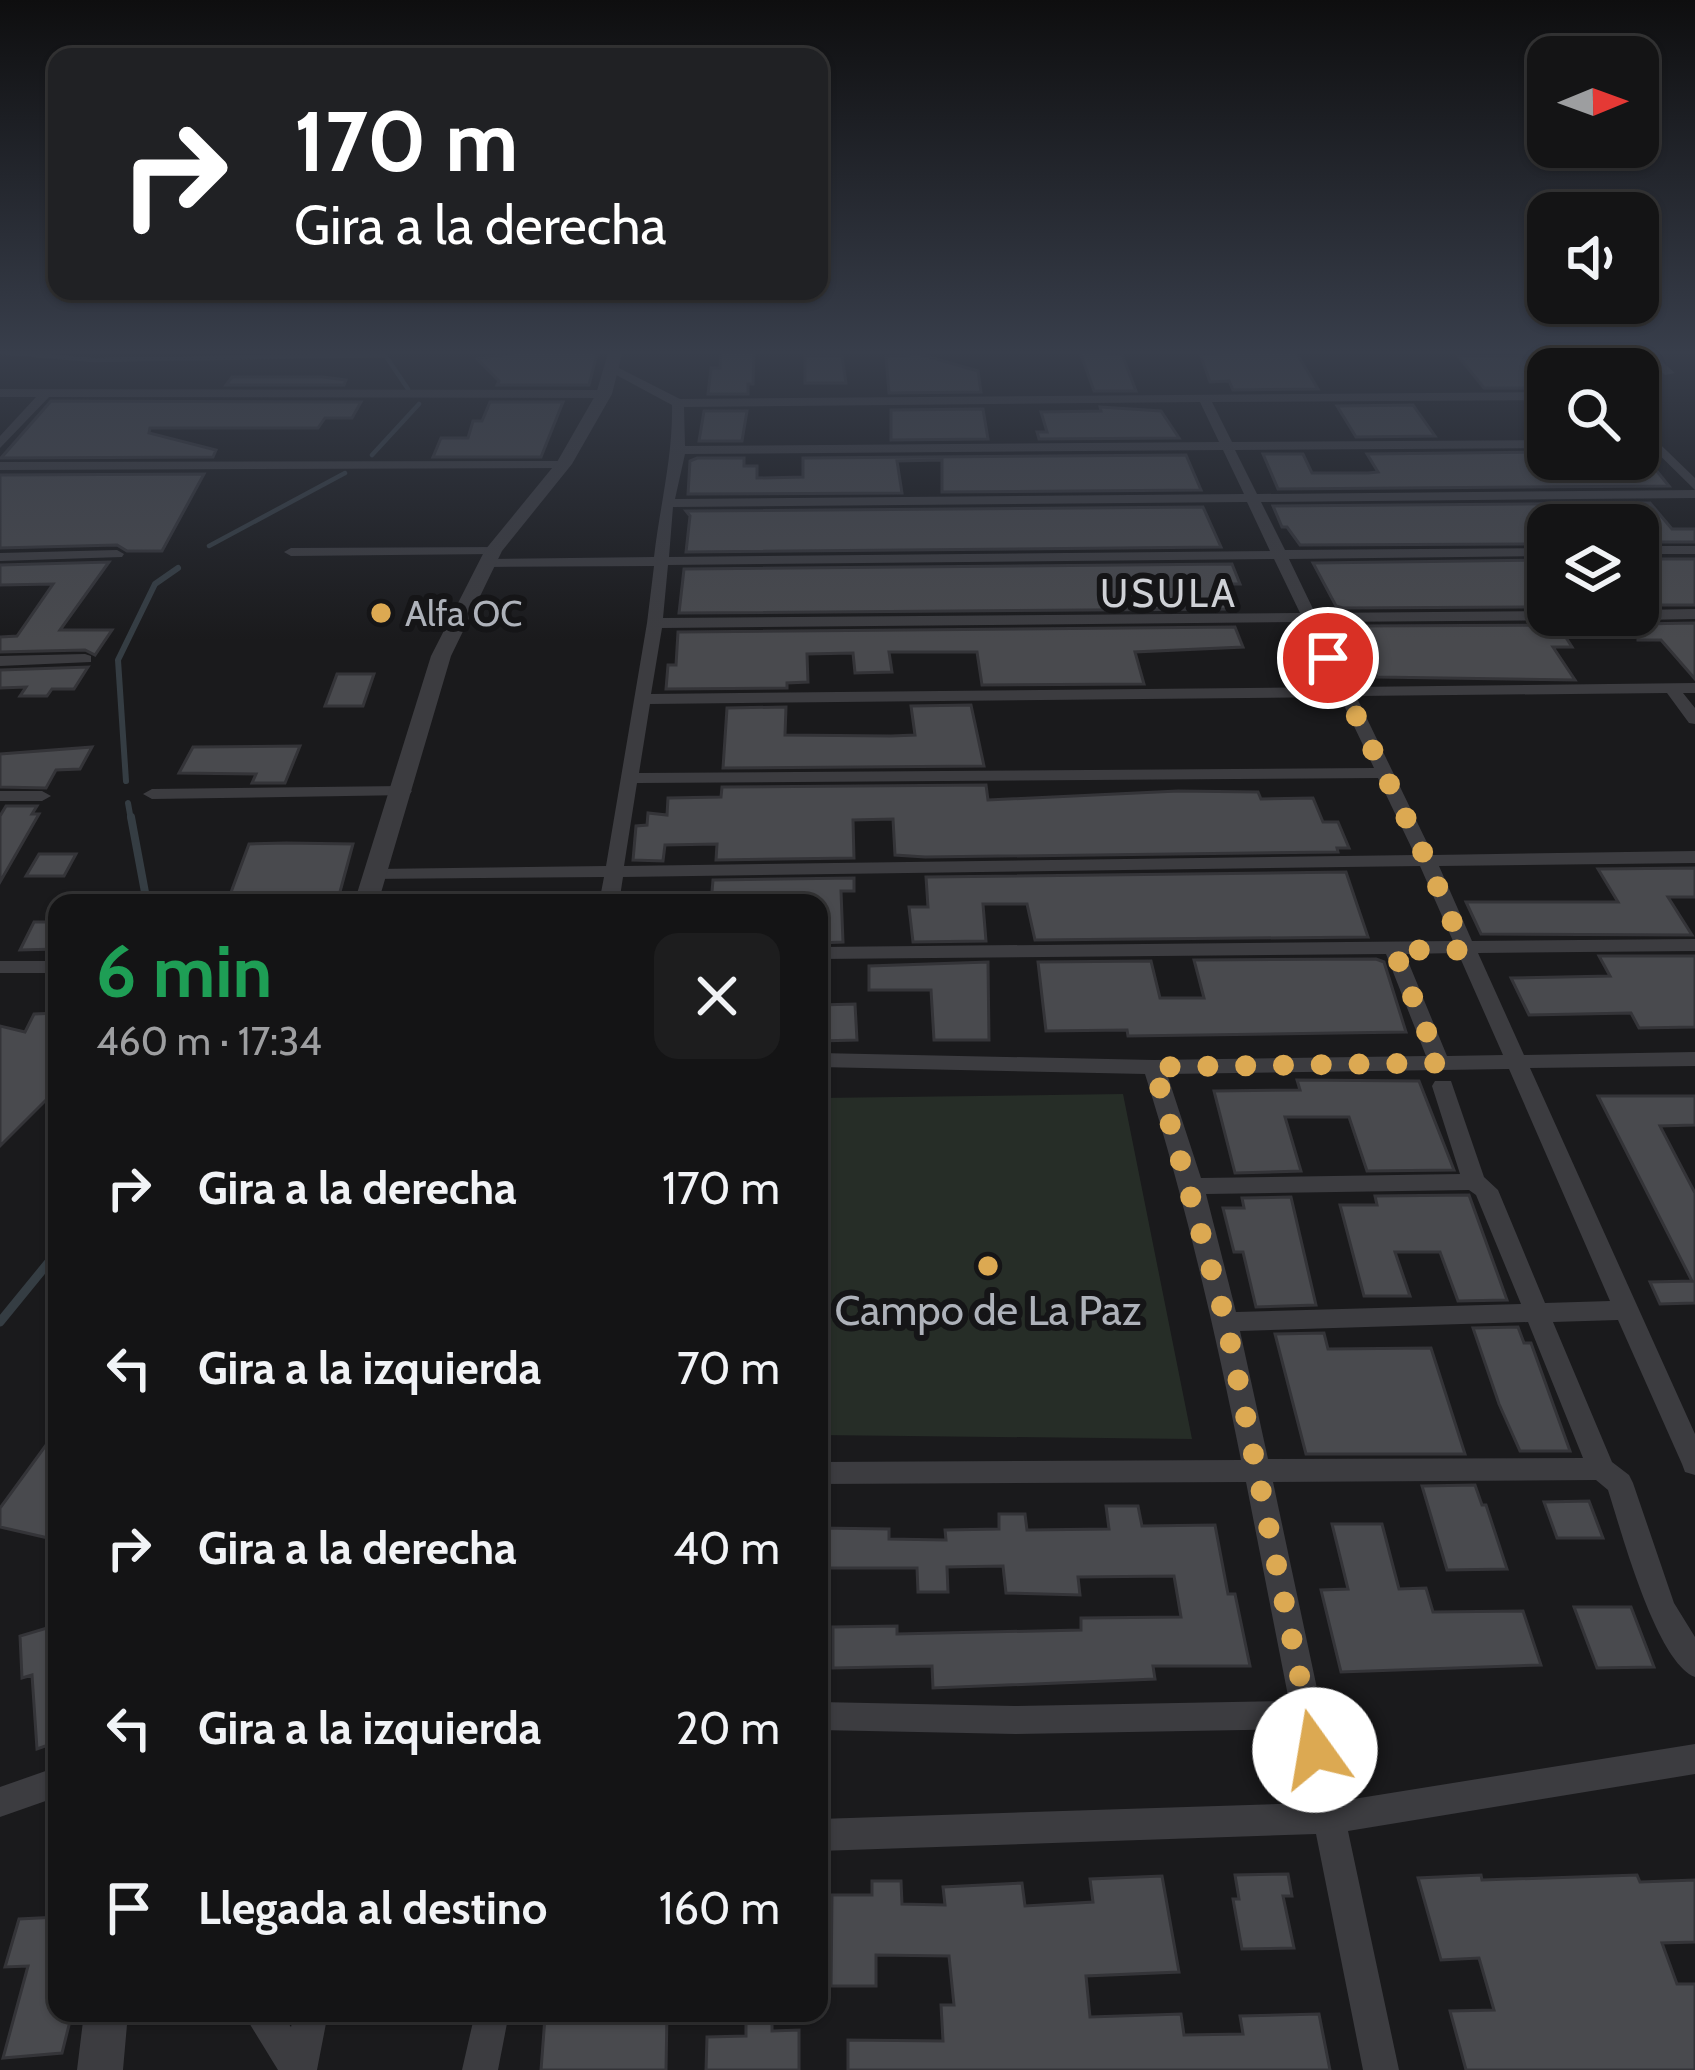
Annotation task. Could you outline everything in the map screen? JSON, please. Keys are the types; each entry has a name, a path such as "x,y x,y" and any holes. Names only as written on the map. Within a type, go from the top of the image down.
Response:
{"street":[{"path":"369,894 441,656 490,556 574,447"},
{"path":"610,894 679,447"},
{"path":"1232,447 1427,861 1695,1464"},
{"path":"679,450 1295,447"},
{"path":"1659,456 1695,490"},
{"path":"0,466 564,464"},
{"path":"667,503 1695,490"},
{"path":"1659,550 1695,550"},
{"path":"291,552 659,560 1527,551"},
{"path":"0,557 117,554"},
{"path":"1659,615 1695,614"},
{"path":"655,623 1527,616"},
{"path":"0,661 86,658"},
{"path":"643,699 1695,688"},
{"path":"1672,689 1695,719"},
{"path":"629,778 1384,773"},
{"path":"152,794 403,791"},
{"path":"0,796 42,796"},
{"path":"375,875 1695,857"},
{"path":"828,953 1695,946"},
{"path":"1394,950 1441,1074 1474,1182 1490,1198 1600,1469 1619,1484 1661,1608 1695,1663"},
{"path":"0,967 48,967"},
{"path":"828,1060 1441,1074 1514,1062 1695,1058"},
{"path":"1154,1067 1192,1186 1226,1322 1381,2070"},
{"path":"1192,1186 1474,1182"},
{"path":"1226,1322 1629,1310"},
{"path":"828,1473 1600,1469"},
{"path":"828,1716 1015,1720 1307,1715"},
{"path":"828,1835 1330,1818 1695,1759"},
{"path":"0,1802 48,1785"},
{"path":"93,2067 104,2022"},
{"path":"265,2022 300,2068"},
{"path":"300,2068 309,2022"},
{"path":"480,2070 490,2022"}],"shaded area":[{"name":"Campo de La Paz","path":"1123,1094 1192,1439 828,1435 828,1098"}],"building":[{"path":"11,447 216,450 213,457 1,458"},
{"path":"437,447 545,447 541,457 433,457"},
{"path":"1527,452 1527,480 1659,480 1659,474 1669,486 1278,489 1263,454 1303,454 1312,473 1378,472 1367,454"},
{"path":"1186,455 1201,490 942,492 942,460 897,461 902,493 688,494 690,461 697,458 744,458 744,466 757,466 757,478 803,477 803,458"},
{"path":"204,474 162,551 127,551 117,545 0,548 0,475"},
{"path":"1650,503 1651,504 1527,504 1527,544 1300,545 1282,527 1273,506"},
{"path":"1203,507 1221,547 686,552 690,516 686,511"},
{"path":"1659,514 1672,529 1695,529 1695,542 1659,542"},
{"path":"1659,559 1695,559 1695,605 1659,605"},
{"path":"1527,560 1527,607 1343,608 1336,606 1313,563"},
{"path":"109,562 60,630 112,630 95,655 85,650 0,652 0,637 17,636 53,584 0,585 0,565"},
{"path":"1232,564 1240,584 1219,584 1229,609 679,613 684,569"},
{"path":"1695,623 1695,679 1661,640 1638,640 1638,636 1659,636 1659,624"},
{"path":"1527,625 1527,636 1565,636 1572,647 1553,647 1575,680 1377,677 1352,626"},
{"path":"1235,627 1243,647 1135,652 1144,684 982,685 977,652 889,652 892,672 855,673 853,653 807,654 808,682 787,683 787,688 666,689 668,665 676,665 678,632"},
{"path":"88,667 74,689 52,689 47,696 20,696 26,687 0,688 0,670"},
{"path":"337,674 374,674 363,706 325,706"},
{"path":"971,705 984,766 723,768 727,708 786,707 785,735 891,736 915,735 911,706"},
{"path":"300,746 285,783 252,783 256,774 179,773 193,747"},
{"path":"92,747 80,769 56,770 46,788 0,787 0,754"},
{"path":"986,785 988,800 1178,791 1258,792 1261,799 1313,798 1323,822 1338,822 1349,848 1337,848 1338,852 925,857 895,855 893,819 853,820 854,858 716,860 717,844 665,845 663,861 633,860 636,826 647,825 648,813 667,815 668,798 721,797 722,787"},
{"path":"6,806 37,806 32,814 39,814 0,882 0,816"},
{"path":"249,844 353,844 339,894 230,894"},
{"path":"39,854 76,854 64,876 26,876"},
{"path":"1695,868 1695,897 1668,897 1692,935 1481,934 1466,902 1618,902 1598,869"},
{"path":"1346,872 1368,937 1035,940 1027,904 983,904 986,941 913,942 909,907 928,907 926,877"},
{"path":"854,878 854,891 841,891 843,942 828,943 828,894 712,894 713,880"},
{"path":"34,922 48,922 48,949 20,950"},
{"path":"1599,956 1695,956 1695,1027 1639,1028 1631,1013 1529,1015 1511,978 1610,976"},
{"path":"1194,960 1384,962 1406,1032 1128,1036 1127,1030 1046,1031 1038,962 1151,961 1160,998 1204,998"},
{"path":"988,962 989,1040 934,1040 931,990 869,990 869,966"},
{"path":"855,1004 857,1040 828,1041 828,1005"},
{"path":"48,1013 48,1098 0,1146 0,1026 25,1032 34,1014"},
{"path":"1297,1080 1419,1081 1454,1170 1367,1171 1349,1117 1285,1117 1301,1171 1235,1173 1214,1091 1300,1090"},
{"path":"1598,1096 1695,1096 1695,1125 1660,1126 1695,1193 1695,1303 1660,1304 1650,1282 1692,1281"},
{"path":"1469,1195 1507,1300 1458,1301 1440,1252 1395,1252 1410,1296 1364,1296 1340,1205 1377,1205 1375,1196"},
{"path":"1291,1197 1316,1305 1256,1307 1243,1252 1234,1252 1223,1208 1244,1208 1242,1198"},
{"path":"1518,1327 1524,1343 1531,1343 1570,1451 1520,1451 1499,1404 1473,1328"},
{"path":"1324,1333 1328,1349 1431,1348 1465,1454 1306,1454 1275,1334"},
{"path":"48,1442 48,1538 0,1527 0,1508"},
{"path":"1475,1485 1507,1569 1447,1570 1422,1486"},
{"path":"1589,1501 1603,1538 1557,1538 1544,1502"},
{"path":"1106,1506 1138,1506 1142,1526 1215,1525 1228,1594 1235,1594 1250,1666 1153,1666 1155,1679 933,1688 932,1666 833,1668 833,1627 897,1626 897,1634 1081,1630 1081,1618 1181,1617 1174,1576 1078,1577 1080,1595 1006,1593 1003,1566 947,1567 948,1592 918,1592 917,1568 828,1568 828,1528 889,1529 889,1539 946,1540 945,1530 999,1529 999,1514 1025,1514 1027,1530 1109,1529"},
{"path":"1332,1524 1382,1524 1399,1589 1426,1588 1433,1612 1523,1611 1541,1665 1341,1672 1321,1590 1348,1589"},
{"path":"1574,1607 1631,1607 1654,1667 1597,1668"},
{"path":"48,1628 48,1745 37,1749 32,1675 22,1678 20,1636"},
{"path":"1288,1874 1292,1896 1283,1896 1294,1948 1242,1949 1233,1899 1239,1899 1235,1875"},
{"path":"1481,1875 1482,1880 1637,1875 1640,1882 1695,1880 1695,1942 1662,1943 1677,1984 1695,1984 1695,2070 1466,2070 1450,2011 1494,2010 1479,1958 1441,1960 1418,1878"},
{"path":"1162,1876 1179,1972 1086,1976 1090,2017 1181,2014 1184,2035 1243,2034 1240,2016 1319,2014 1330,2070 848,2070 848,2040 943,2041 941,2005 954,2005 949,1956 876,1955 876,1986 831,1986 832,1895 872,1895 872,1881 901,1881 902,1904 945,1905 943,1887 1022,1883 1025,1906 1093,1902 1090,1879"},
{"path":"48,1917 48,2022 70,2022 62,2053 3,2058 28,1966 5,1967 19,1919"},
{"path":"545,2022 667,2022 666,2070 541,2070"},
{"path":"746,2022 772,2022 772,2031 799,2030 799,2070 706,2070 707,2037 746,2036"}],"waterway":[{"path":"372,455 380,447"},
{"path":"209,546 345,473"},
{"path":"126,781 118,660 155,584 178,568"},
{"path":"128,803 131,820"},
{"path":"131,817 145,894"},
{"path":"0,1322 48,1263"}],"place":[{"name":"Alfa OC","path":"381,613"},
{"name":"Campo de La Paz","path":"988,1266"}],"district":[{"name":"USULA","path":"1169,593"}],"route":[{"path":"1315,1750 1226,1322 1192,1186 1154,1067 1439,1063 1394,950 1464,950 1427,861 1328,658"}]}
